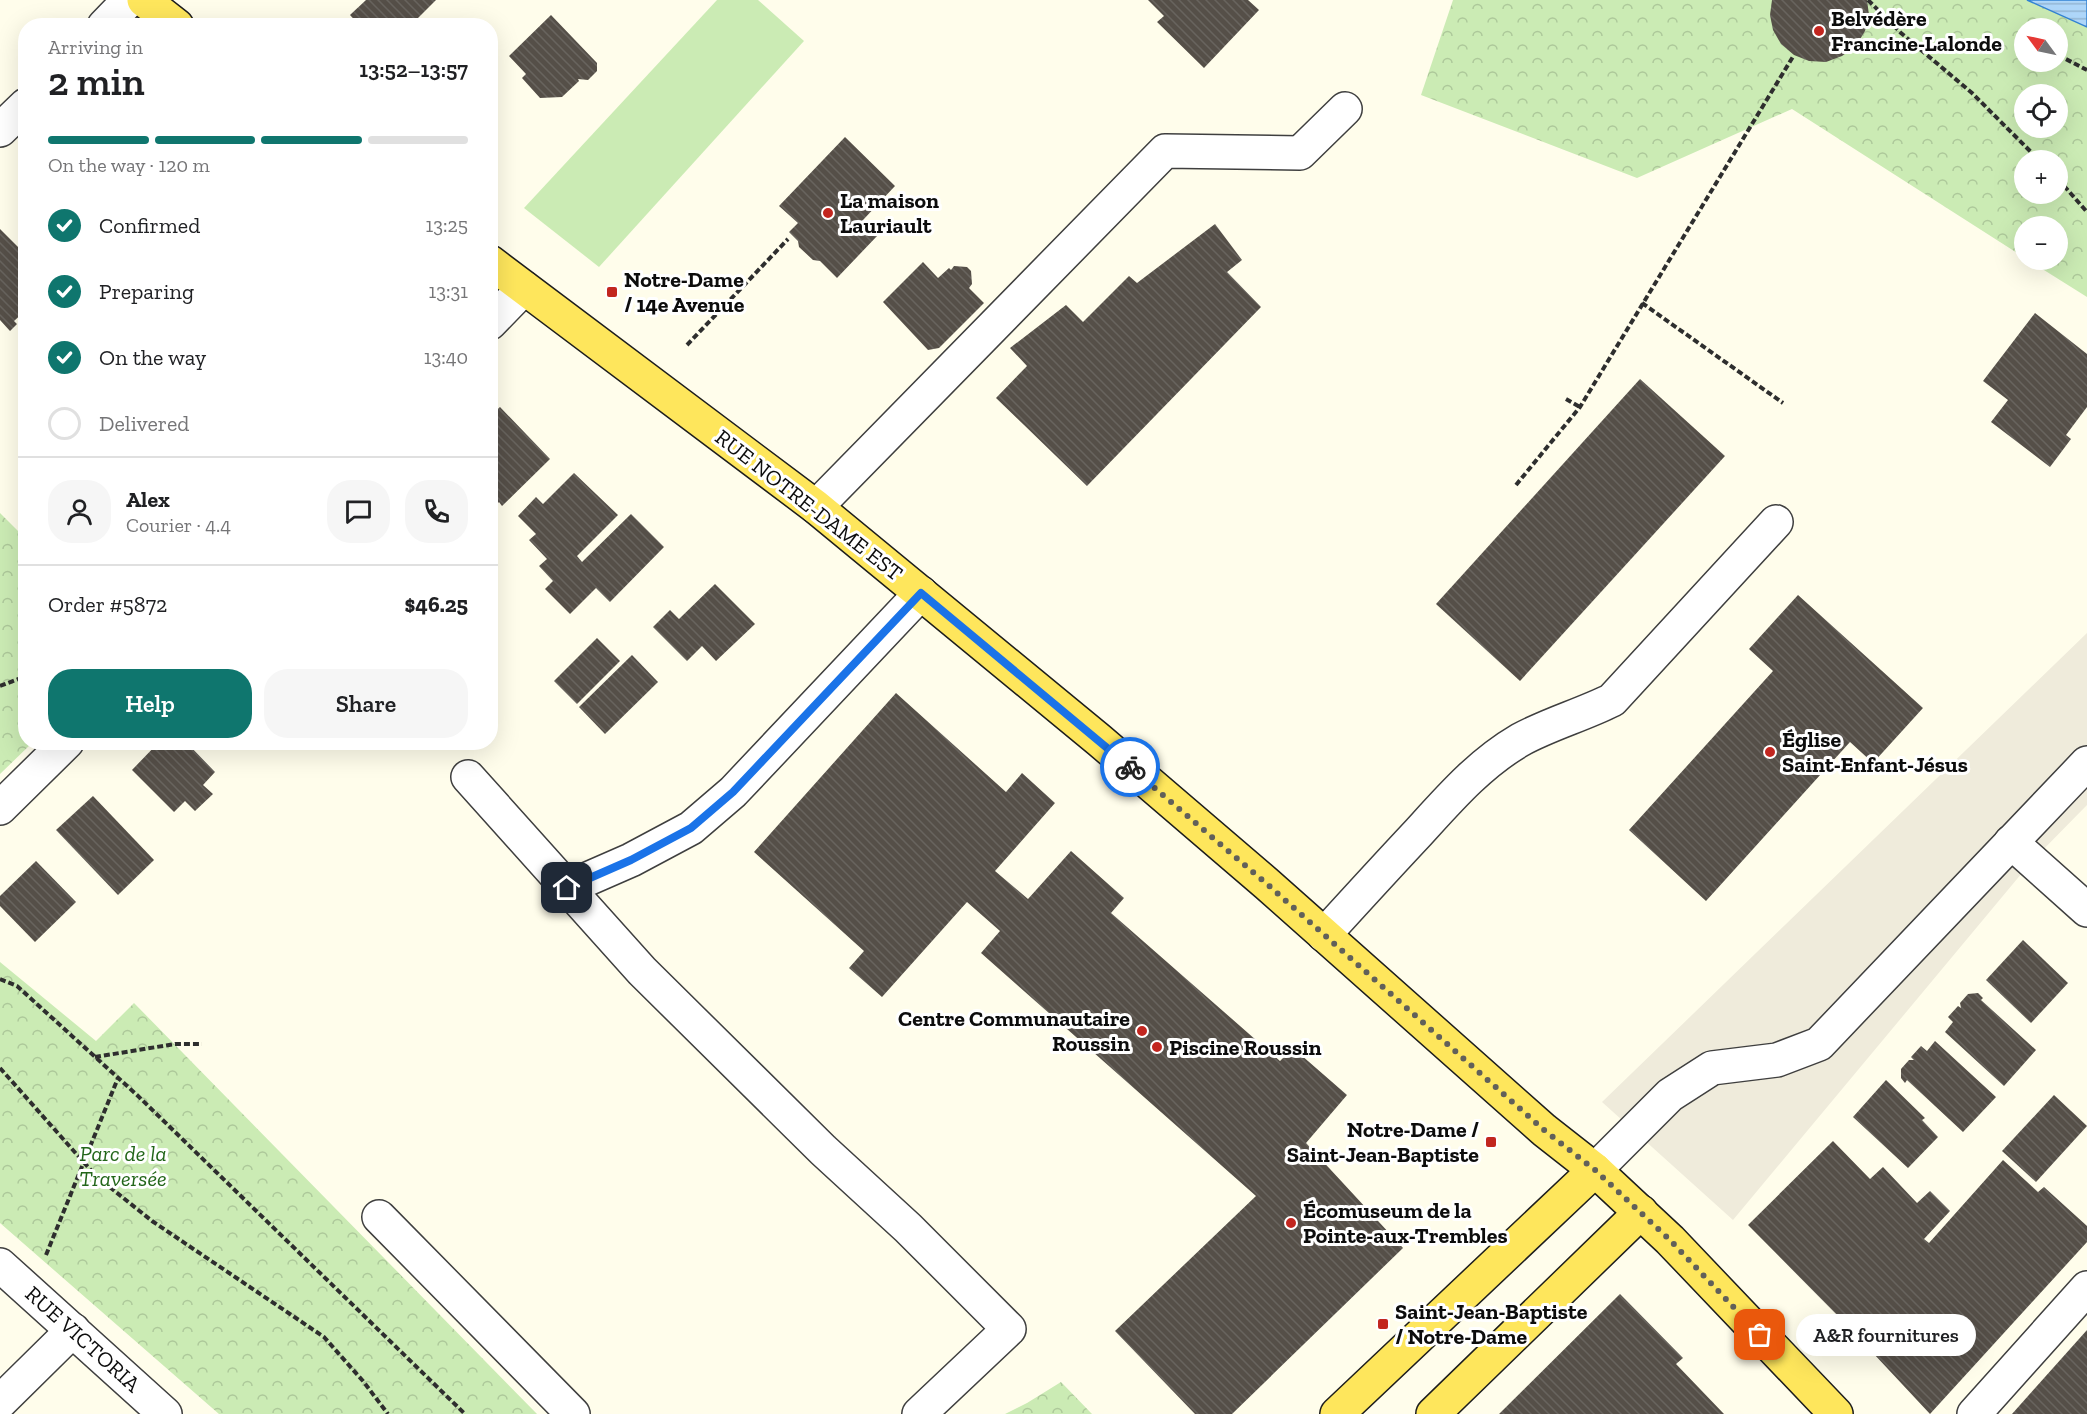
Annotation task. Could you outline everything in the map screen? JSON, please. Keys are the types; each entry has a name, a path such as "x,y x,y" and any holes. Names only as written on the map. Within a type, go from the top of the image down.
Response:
{"main road":[{"path":"144,0 167,18"},
{"name":"RUE NOTRE-DAME EST","path":"498,268 816,507 1099,740 1544,1130 1595,1170 1641,1212 1836,1414"},
{"path":"1337,1414 1595,1170"},
{"path":"1433,1414 1641,1212"}],"street":[{"path":"112,18 129,0"},
{"path":"816,507 1165,151 1300,153 1345,109"},
{"path":"0,130 18,113"},
{"path":"498,315 524,288"},
{"path":"1324,935 1460,787 1489,761 1519,741 1612,700 1776,522"},
{"path":"567,888 631,860 691,828 733,792 921,593"},
{"path":"0,808 59,750"},
{"path":"1595,1170 1670,1095 1712,1068 1777,1060 1819,1044 2087,763"},
{"path":"468,777 651,979 823,1150 908,1228 1009,1329 920,1414"},
{"path":"2010,842 2087,910"},
{"path":"379,1217 573,1414"},
{"name":"RUE VICTORIA","path":"0,1265 165,1414"},
{"path":"1974,1414 2087,1288"},
{"path":"0,1402 74,1330"}],"path":[{"path":"1868,0 1901,33 1972,93 2029,150"},
{"path":"1516,485 1580,407 1794,55"},
{"path":"2068,60 2087,70"},
{"path":"2068,190 2087,212"},
{"path":"687,345 788,239"},
{"path":"1642,303 1783,403"},
{"path":"1566,399 1580,407"},
{"path":"0,686 18,679"},
{"path":"0,979 17,986 118,1078 465,1414"},
{"path":"95,1057 175,1044 202,1044"},
{"path":"0,1068 96,1176 152,1221 324,1337 363,1381 388,1414"},
{"path":"31,1292 118,1078"}],"green space":[{"path":"717,0 758,0 804,41 599,267 524,208"},
{"path":"1453,0 2027,0 2067,18 2014,18 2014,72 2068,72 2068,18 2087,27 2087,297 2044,270 2068,270 2068,216 2014,216 2014,251 1792,109 1637,178 1421,95"},
{"path":"0,513 18,531 18,750 25,750 0,774"},
{"name":"Parc de la Traversée","path":"0,962 96,1041 134,1003 537,1414 219,1414 0,1223"},
{"path":"1061,1382 1092,1414 1005,1414 1027,1403"}],"shaded area":[{"path":"2087,633 2087,805 2032,861 1733,1220 1602,1102"}],"water":[{"path":"2027,0 2087,0 2087,27"}],"building":[{"path":"366,0 436,0 418,18 353,18 350,15"},
{"path":"1148,0 1248,0 1259,10 1204,68 1157,22 1164,16"},
{"name":"Belvédère Francine-Lalonde","path":"1772,0 1867,0 1869,15 1865,31 1856,46 1842,56 1826,62 1809,61 1794,55 1781,44 1773,30 1770,15"},
{"path":"551,15 597,63 597,71 588,80 578,79 579,81 562,97 540,98 522,78 526,74 509,56"},
{"name":"La maison Lauriault","path":"845,137 895,186 863,220 878,235 837,278 820,261 813,260 799,247 798,241 789,232 798,223 779,206"},
{"path":"1215,224 1242,260 1227,272 1261,307 1087,486 996,398 1027,366 1010,348 1066,305 1083,322 1129,276 1137,283"},
{"path":"0,229 18,247 18,317 14,321 17,324 10,331 0,320"},
{"path":"923,262 938,278 954,266 967,267 971,271 972,284 969,288 984,303 939,348 928,350 883,302"},
{"path":"2035,313 2087,354 2087,407 2066,435 2071,439 2050,467 1991,422 2008,400 1983,381"},
{"path":"1640,379 1725,456 1520,681 1436,604"},
{"path":"500,407 550,459 502,506 498,503 498,409"},
{"path":"574,473 618,515 577,556 582,562 631,514 664,547 610,602 596,588 570,614 545,589 553,581 539,566 547,559 529,540 536,534 518,516 536,497 543,504"},
{"path":"715,584 755,624 716,661 702,646 687,661 653,627 670,610 679,619"},
{"name":"Église Saint-Enfant-Jésus","path":"1798,595 1923,708 1873,763 1850,742 1706,901 1629,830 1773,671 1749,649"},
{"path":"597,638 620,661 577,704 554,681"},
{"path":"632,655 658,682 605,734 579,707"},
{"path":"896,693 1006,792 1022,773 1055,803 995,871 1028,899 1071,851 1124,898 1111,913 1280,1061 1293,1048 1347,1095 1306,1143 1403,1248 1232,1414 1195,1414 1115,1331 1256,1196 981,953 1000,931 967,902 882,997 849,968 864,951 754,852"},
{"path":"151,750 194,750 215,772 203,785 213,794 195,811 185,801 174,812 132,770"},
{"path":"93,796 154,860 118,895 56,830"},
{"path":"36,861 76,902 35,942 0,906 0,896"},
{"path":"2023,940 2068,983 2031,1023 1986,980"},
{"path":"1978,993 1983,998 1981,1000 2036,1050 2004,1086 1945,1032 1953,1022 1948,1017 1958,1006 1961,1008 1960,1003 1968,994"},
{"path":"1935,1041 1996,1097 1963,1132 1907,1080 1905,1083 1901,1078 1901,1069 1909,1060 1914,1060 1911,1057 1921,1046 1927,1051"},
{"path":"1886,1080 1925,1118 1922,1120 1938,1137 1908,1168 1853,1117"},
{"path":"2054,1095 2087,1126 2036,1182 2002,1151"},
{"path":"1833,1141 1870,1179 1883,1167 1917,1203 1930,1191 1950,1211 1924,1239 1929,1243 2003,1160 2038,1192 2044,1187 2087,1226 2087,1242 1930,1414 1845,1323 1748,1225"},
{"path":"1620,1294 1683,1358 1676,1364 1724,1414 1499,1414"},
{"path":"2087,1330 2087,1414 2012,1414"}],"way so far":[{"path":"1130,767 1267,884 1544,1130 1595,1170 1670,1240 1760,1335"}],"place":[{"name":"Belvédère Francine-Lalonde","path":"1819,31"},
{"name":"La maison Lauriault","path":"828,213"},
{"name":"Notre-Dame / 14e Avenue","path":"612,292"},
{"name":"Église Saint-Enfant-Jésus","path":"1770,752"},
{"name":"Centre Communautaire Roussin","path":"1142,1031"},
{"name":"Piscine Roussin","path":"1157,1047"},
{"name":"Notre-Dame / Saint-Jean-Baptiste","path":"1491,1142"},
{"name":"Écomuseum de la Pointe-aux-Trembles","path":"1291,1223"},
{"name":"Saint-Jean-Baptiste / Notre-Dame","path":"1383,1324"},
{"name":"A&R fournitures","path":"1760,1335"}],"route":[{"path":"567,888 631,860 691,828 733,792 921,593 1130,767"}]}
